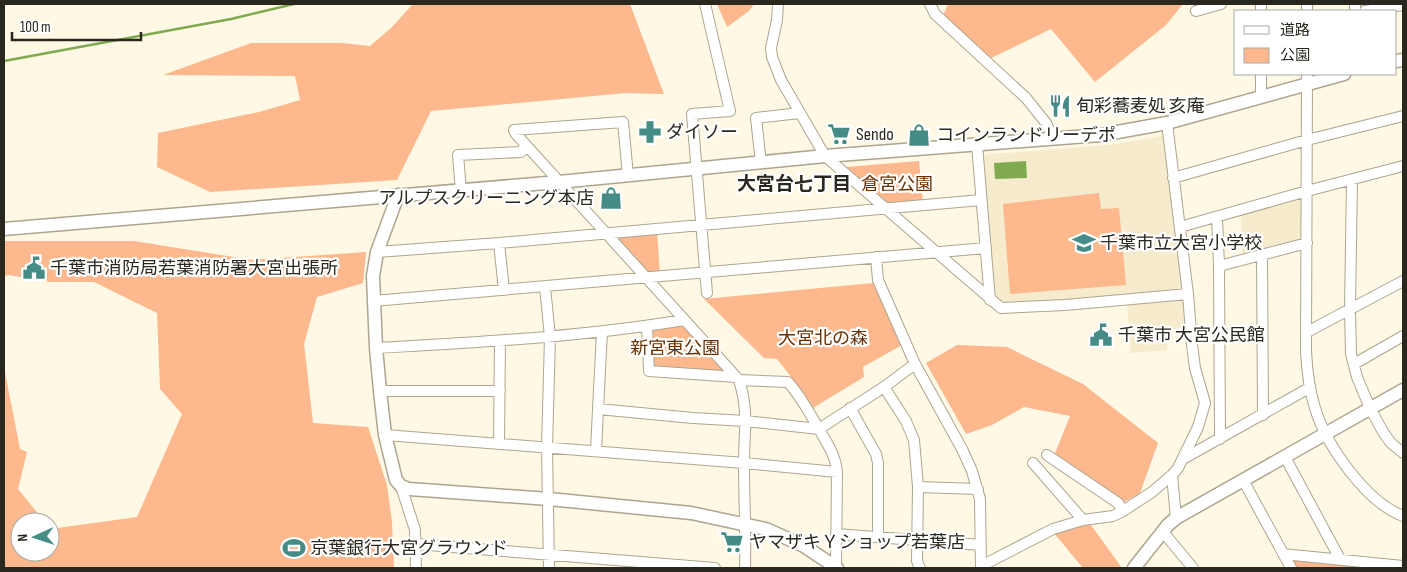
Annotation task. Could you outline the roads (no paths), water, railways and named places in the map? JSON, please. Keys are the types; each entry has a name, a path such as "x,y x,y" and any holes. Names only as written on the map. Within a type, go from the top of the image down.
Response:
{"street":[{"path":"705,4 730,111 692,114 706,294"},
{"path":"778,4 777,20 771,48 772,56 781,80 826,156 934,252 1001,308 1065,305 1188,294"},
{"path":"930,4 936,14 1026,98 1046,123 1052,138"},
{"path":"1196,11 1221,4"},
{"path":"1371,10 1403,5"},
{"path":"1261,75 1261,96"},
{"path":"4,229 461,191 826,156 1101,135 1167,123 1261,96 1307,79 1337,75"},
{"path":"1307,79 1306,351 1309,388 1315,411 1345,465 1365,488 1386,506 1403,516"},
{"path":"761,163 756,118 800,113"},
{"path":"1173,178 1307,140 1403,116"},
{"path":"628,176 624,122 514,130 526,146 737,378 745,400 746,420 744,463 745,568"},
{"path":"876,257 878,280 915,364 962,449 978,489 980,499 981,566 1053,529 1083,520 1112,516 1124,511 1152,492 1172,475 1198,428 1205,403 1195,368 1167,123"},
{"path":"977,145 990,300"},
{"path":"461,191 458,156 522,152 526,146"},
{"path":"1180,228 1308,190 1403,166"},
{"path":"1352,180 1350,309 1352,354 1361,389 1370,408 1383,432 1403,453"},
{"path":"398,195 377,252 373,276 373,301 385,435 396,480 401,486 415,530 416,568"},
{"path":"377,252 701,226 981,200"},
{"path":"1217,217 1220,439"},
{"path":"499,243 504,290"},
{"path":"1219,266 1307,243"},
{"path":"373,301 986,248"},
{"path":"1262,254 1263,414"},
{"path":"1307,332 1403,281"},
{"path":"545,287 550,337 548,447 549,568"},
{"path":"376,348 550,337 602,332 684,320"},
{"path":"647,326 649,371 788,382 801,396 832,450 836,462 836,568"},
{"path":"596,451 602,332"},
{"path":"1354,364 1403,336"},
{"path":"500,341 500,443"},
{"path":"598,409 746,420 819,429 915,364"},
{"path":"884,386 906,421 914,440 918,486 917,561 920,568"},
{"path":"1183,458 1309,388"},
{"path":"1134,568 1176,518 1403,390"},
{"path":"380,391 500,391"},
{"path":"850,408 876,454 878,462 878,537"},
{"path":"385,435 837,472"},
{"path":"1047,455 1118,503 1124,511"},
{"path":"1285,457 1340,559"},
{"path":"1032,463 1083,520"},
{"path":"1172,475 1176,518"},
{"path":"1243,480 1292,568"},
{"path":"401,486 409,489 549,499 691,513 766,529 804,546 836,568"},
{"path":"918,486 978,489"},
{"path":"1163,532 1192,568"},
{"path":"836,534 981,545"},
{"path":"416,544 549,554 599,563 715,568"},
{"path":"1283,554 1403,566"}],"waterway":[{"path":"4,61 231,19 294,4"}],"place":[{"name":"旬彩蕎麦処 亥庵","path":"1060,106"},
{"name":"ダイソー","path":"650,132"},
{"name":"Sendo","path":"839,134"},
{"name":"コインランドリーデポ","path":"919,135"},
{"name":"アルプスクリーニング本店","path":"611,198"},
{"name":"千葉市立大宮小学校","path":"1084,243"},
{"name":"千葉市消防局若葉消防署大宮出張所","path":"34,268"},
{"name":"千葉市 大宮公民館","path":"1101,335"},
{"name":"ヤマザキＹショップ若葉店","path":"732,542"},
{"name":"京葉銀行大宮グラウンド","path":"294,548"}],"district":[{"name":"大宮台七丁目","path":"794,183"}],"park label":[{"name":"倉宮公園","path":"897,184"},
{"name":"大宮北の森","path":"823,338"},
{"name":"新宮東公園","path":"675,348"}]}
